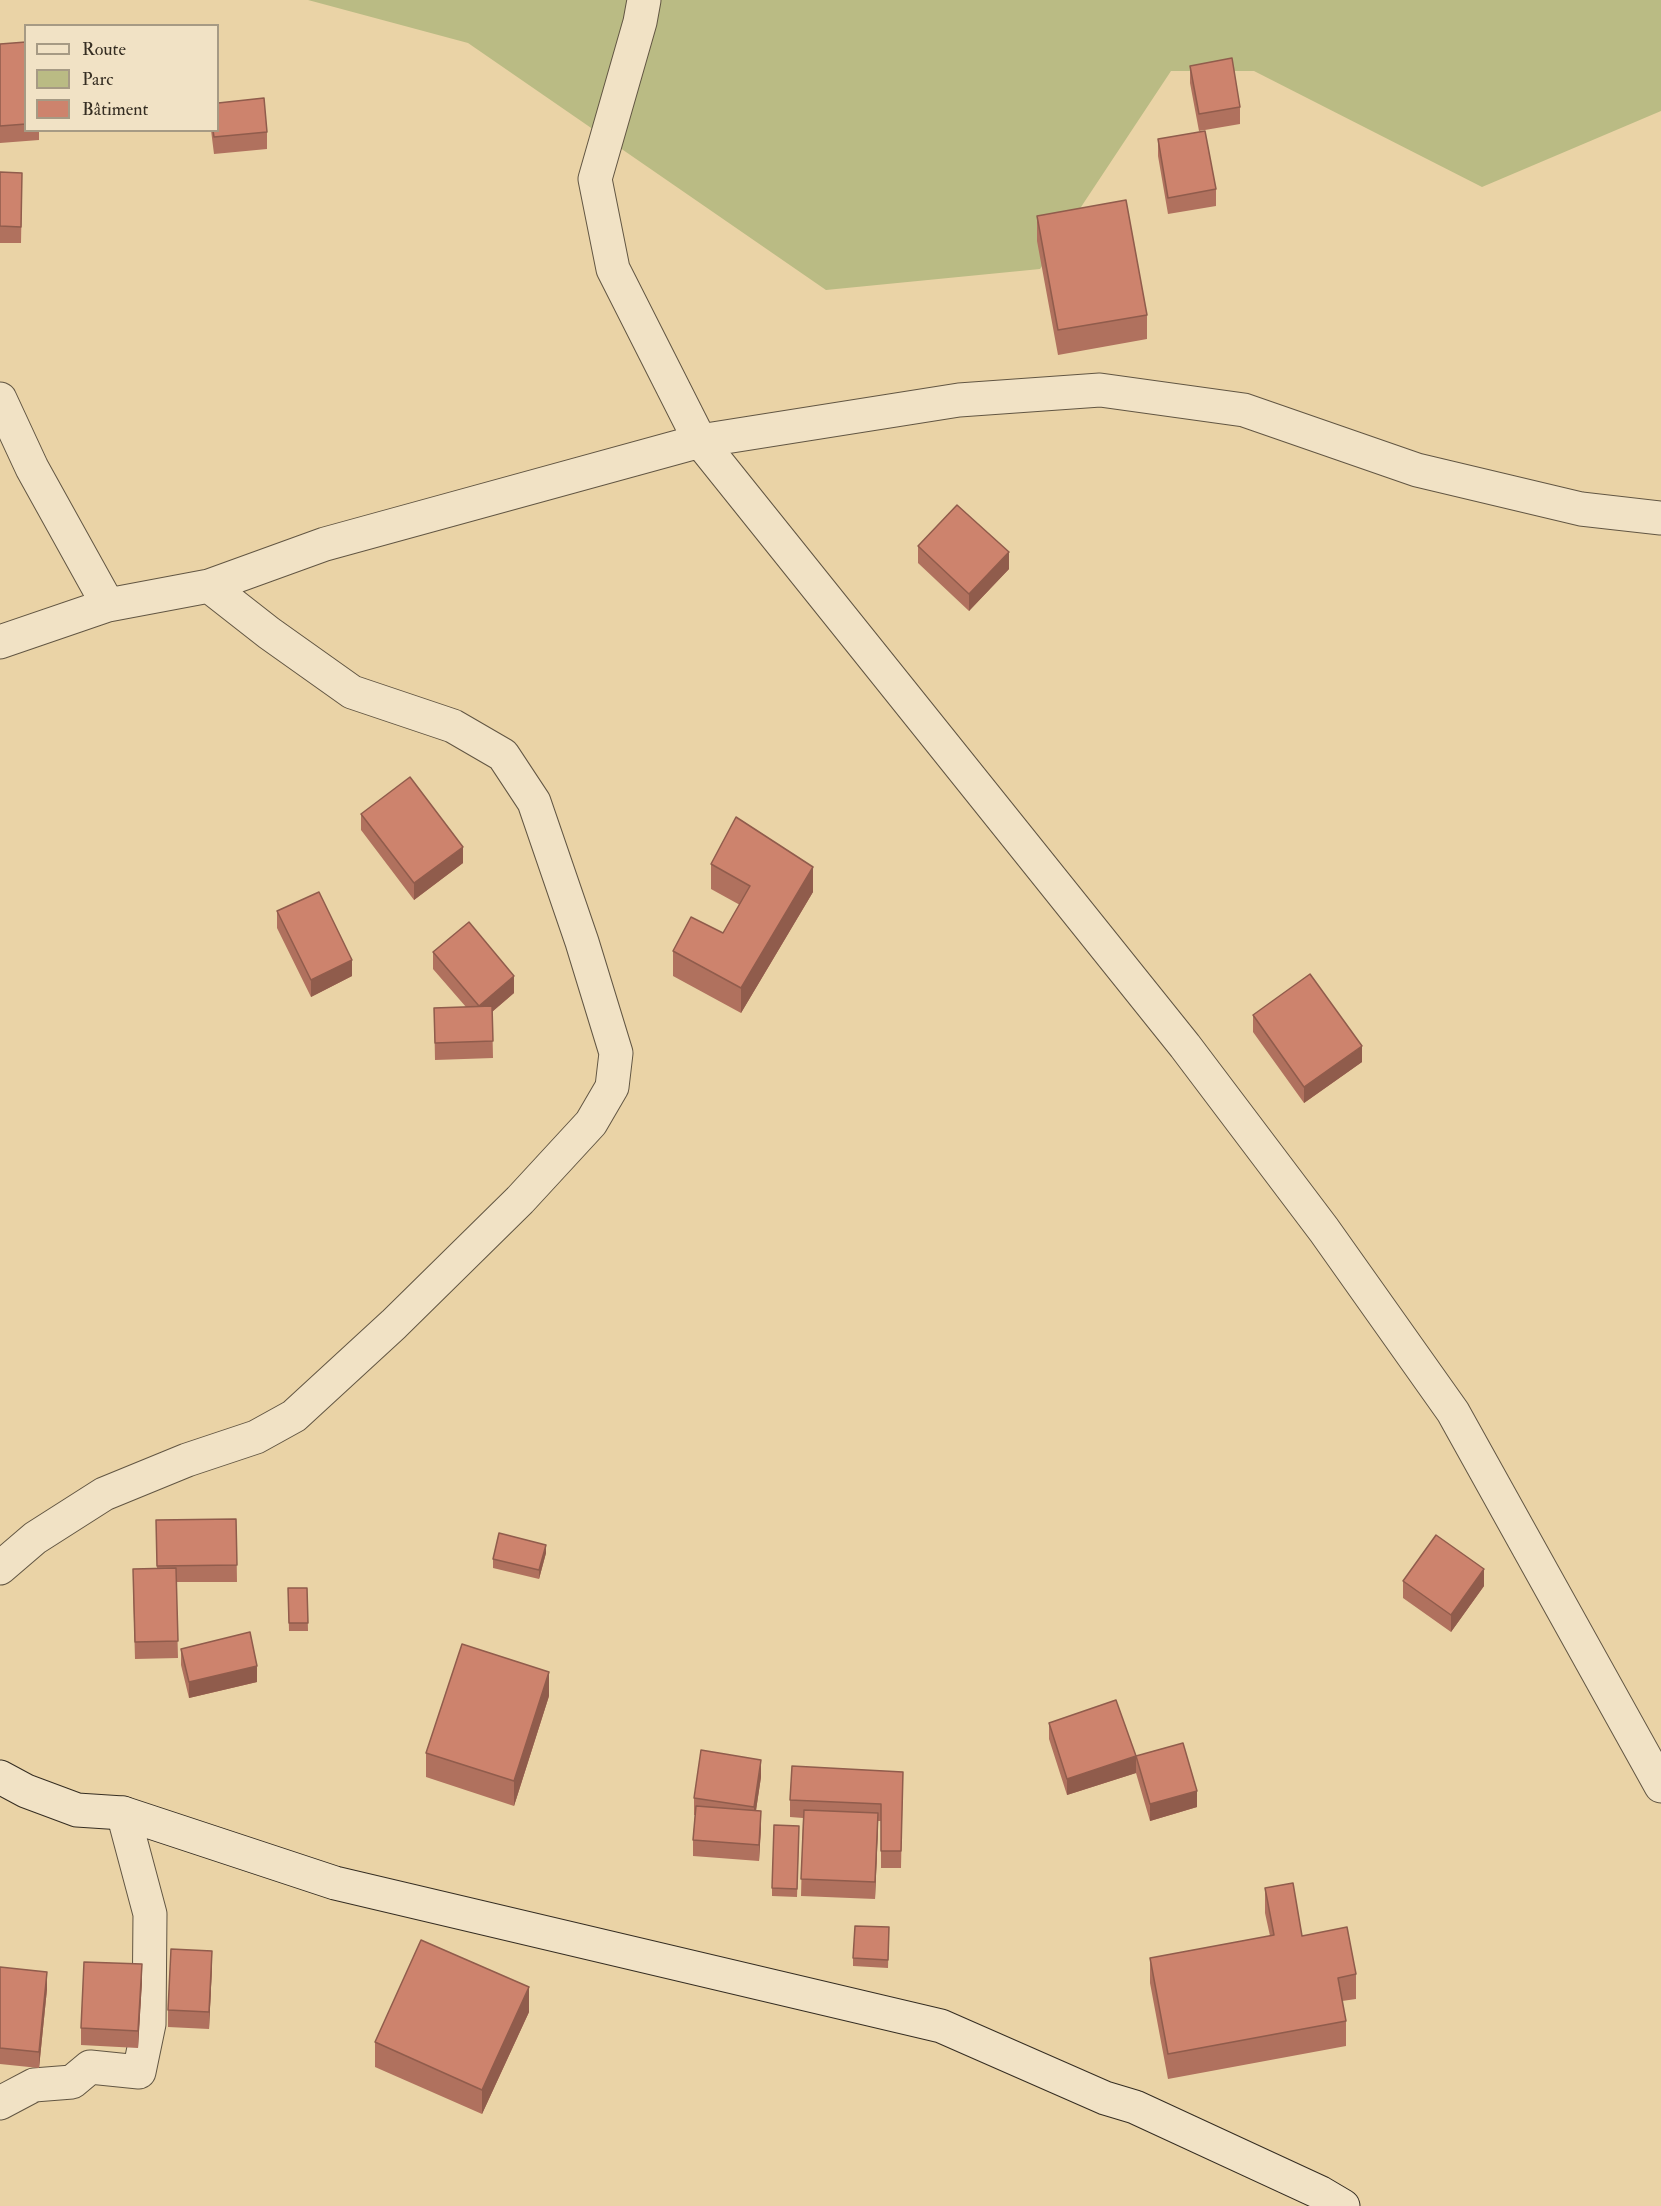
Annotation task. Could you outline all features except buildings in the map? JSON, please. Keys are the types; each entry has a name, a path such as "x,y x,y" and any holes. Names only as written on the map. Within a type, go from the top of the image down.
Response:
{"street":[{"path":"644,0 640,22 595,178 613,269 699,441 1185,1046 1324,1230 1454,1412 1661,1786"},
{"path":"0,642 108,605 209,586 325,544 699,441 958,400 1100,390 1244,410 1418,470 1581,509 1661,518"},
{"path":"0,399 32,468 108,605"},
{"path":"0,1568 35,1538 104,1494 187,1460 256,1437 294,1416 394,1324 520,1200 591,1123 612,1087 616,1053 582,942 534,802 503,755 453,726 352,692 269,633 209,586"},
{"path":"0,1777 26,1791 77,1810 123,1813 335,1883 940,2026 1105,2098 1135,2107 1321,2193 1343,2206"},
{"path":"0,2103 34,2085 72,2082 90,2067 139,2072 149,2024 150,1914 123,1813"}],"green space":[{"path":"308,0 1661,0 1661,111 1482,187 1254,71 1171,71 1040,269 826,290 468,43"}]}
